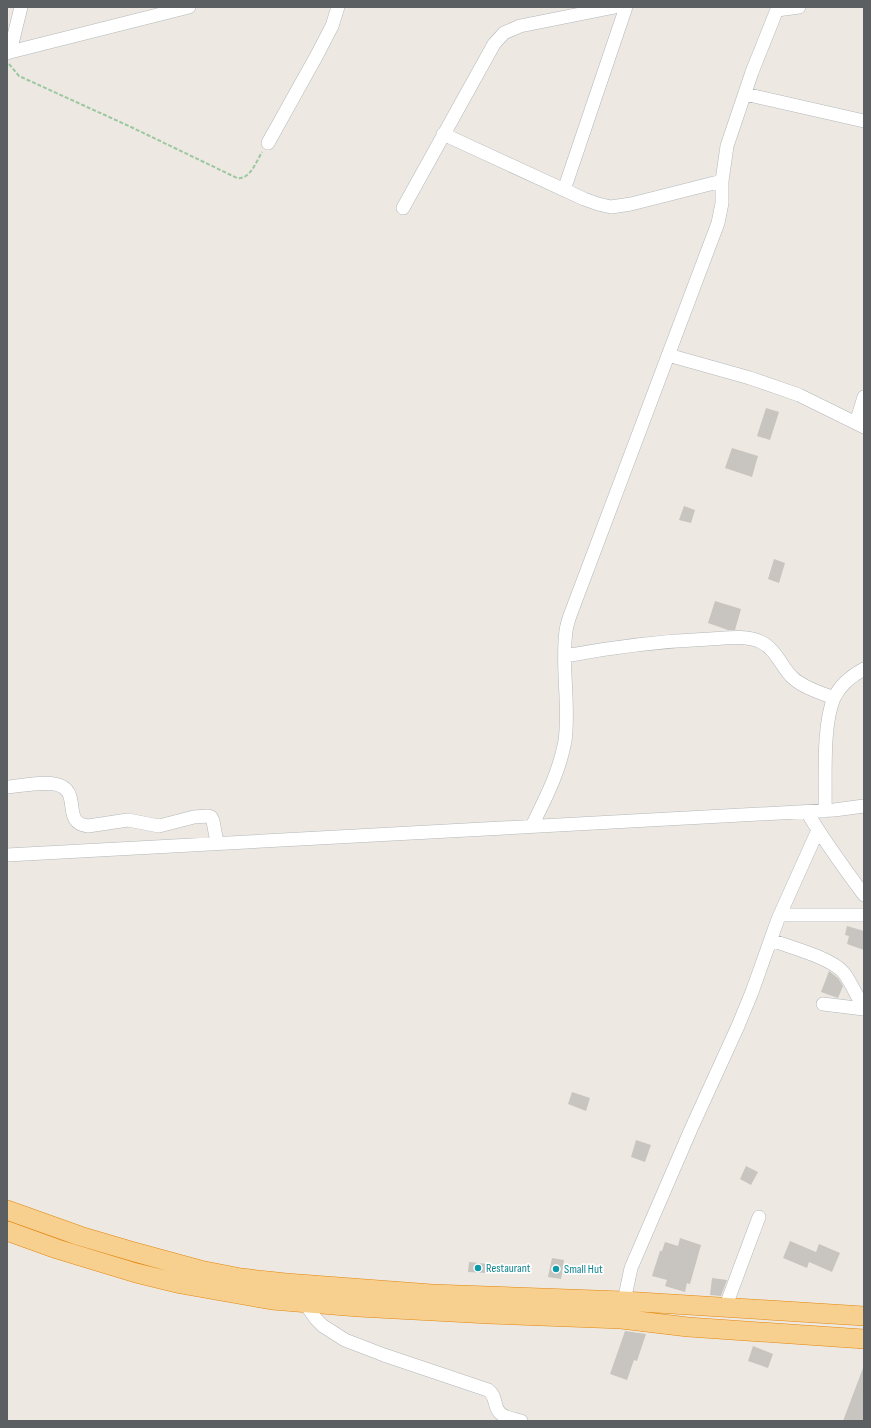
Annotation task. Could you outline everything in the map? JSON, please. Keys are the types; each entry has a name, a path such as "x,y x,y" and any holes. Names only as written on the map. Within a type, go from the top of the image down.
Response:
{"highway":[{"path":"7,1210 80,1236 131,1251 200,1270 241,1278 286,1283 432,1294 624,1301 864,1316"},
{"path":"7,1231 57,1249 128,1271 181,1284 272,1300 489,1314 621,1319 688,1327 864,1339"}],"street":[{"path":"8,55 21,7"},
{"path":"8,55 189,7"},
{"path":"268,143 318,55 332,26 338,7"},
{"path":"403,208 494,44 504,33 520,26 615,7"},
{"path":"564,190 626,7"},
{"path":"532,826 555,780 565,740 566,630 574,605 718,223 722,204 722,180 727,146 745,94 778,8 799,7"},
{"path":"745,94 864,121"},
{"path":"443,134 564,190 598,204 611,207 631,204 722,180"},
{"path":"668,355 750,378 799,395 860,425 864,397"},
{"path":"565,656 645,643 740,637 754,639 763,643 774,653 794,678 805,686 834,698"},
{"path":"825,811 827,733 829,714 834,698 842,685 854,674 864,669"},
{"path":"7,787 51,784 63,787 70,795 73,815 76,820 83,825 88,826 128,820 159,826 194,817 208,816 211,817 213,821 217,843"},
{"path":"7,855 825,811 864,806"},
{"path":"807,812 864,895"},
{"path":"624,1301 631,1268 691,1129 738,1026 780,916 818,830"},
{"path":"780,916 864,915"},
{"path":"771,940 806,952 836,966 843,972 849,981 864,1009"},
{"path":"823,1004 864,1009"},
{"path":"726,1308 759,1217"},
{"path":"304,1302 323,1326 345,1340 384,1355 488,1390 493,1395 501,1414 522,1421"}],"path":[{"path":"8,55 12,69 19,76 131,127 237,178 242,179 247,176 268,143"}],"building":[{"path":"766,408 779,412 770,440 757,436"},
{"path":"732,448 758,456 752,477 725,468"},
{"path":"684,506 695,510 691,523 679,520"},
{"path":"774,559 785,563 779,583 768,579"},
{"path":"715,601 741,609 735,630 728,630 708,623"},
{"path":"847,926 864,931 864,950 847,944 849,936 845,935"},
{"path":"829,971 838,978 843,986 838,998 821,992"},
{"path":"572,1092 590,1098 586,1111 568,1104"},
{"path":"636,1140 651,1145 645,1162 631,1157"},
{"path":"746,1166 758,1172 751,1185 740,1179"},
{"path":"680,1238 701,1245 690,1284 687,1283 685,1292 665,1286 667,1280 652,1276 660,1251 662,1251 665,1242 678,1246"},
{"path":"790,1241 816,1252 819,1244 840,1253 832,1272 809,1262 807,1268 783,1258"},
{"name":"Small Hut","path":"552,1258 564,1260 561,1279 548,1277"},
{"name":"Restaurant","path":"469,1262 488,1264 487,1273 468,1272"},
{"path":"712,1278 727,1280 721,1296 710,1295"},
{"path":"625,1331 646,1334 637,1361 634,1360 627,1380 610,1374"},
{"path":"753,1346 773,1354 768,1368 748,1361"},
{"path":"863,1368 864,1421 843,1421"}],"place":[{"name":"Restaurant","path":"478,1268"},
{"name":"Small Hut","path":"556,1269"}]}
